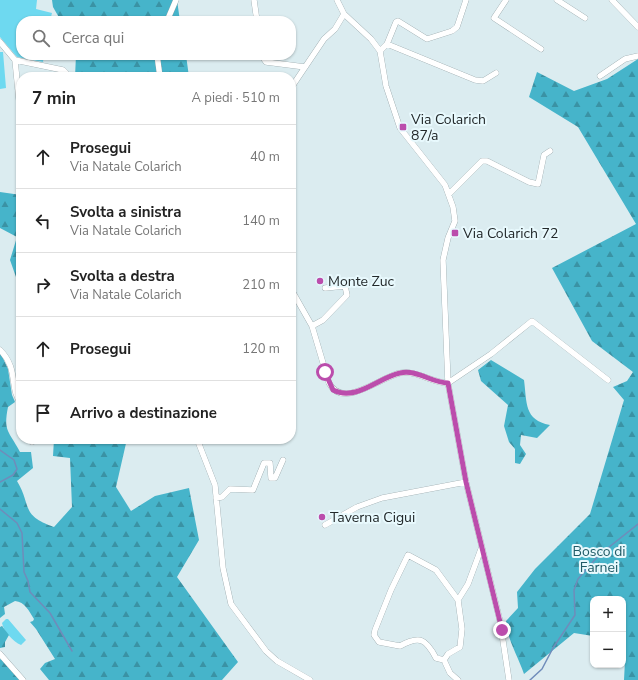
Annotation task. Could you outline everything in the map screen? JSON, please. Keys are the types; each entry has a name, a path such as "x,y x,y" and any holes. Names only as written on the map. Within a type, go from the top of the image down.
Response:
{"street":[{"path":"169,16 176,0"},
{"path":"254,0 256,16"},
{"path":"337,0 344,14 371,39 380,51 386,86 400,128 423,155 449,194 455,221 448,238 443,260 448,383 466,482 481,549 500,621 509,680"},
{"path":"380,51 387,44 396,22 398,21 427,39 452,31 457,27 466,0"},
{"path":"506,0 494,18 541,49"},
{"path":"557,0 585,18"},
{"path":"612,0 638,27"},
{"path":"296,81 324,39 335,30 344,14"},
{"path":"0,42 15,60 16,72"},
{"path":"387,44 475,80 483,81 496,73"},
{"path":"600,76 625,59 638,56"},
{"path":"15,60 63,70 65,72"},
{"path":"158,60 159,72"},
{"path":"265,60 266,62 305,68"},
{"path":"449,194 482,161 487,160 529,182 538,184 544,155 550,151"},
{"path":"312,326 323,320 346,299 347,295 345,286 325,288"},
{"path":"296,298 312,326 329,383 333,390 338,393 356,392 400,373 416,374 442,383 448,383 491,354 532,321 608,380"},
{"path":"0,350 5,355 12,368 16,395"},
{"path":"199,444 212,476 216,498 223,568 231,604 266,651 277,661 310,680"},
{"path":"216,498 222,497 230,489 253,490 264,463 270,463 271,478 276,478 283,460"},
{"path":"325,525 357,507 382,498 466,482"},
{"path":"458,600 468,584 481,549"},
{"path":"408,555 436,570 458,600 462,629 460,647 448,654 444,660 436,658 431,648 422,642 413,639 400,646 379,642 374,635 391,590 408,555"},
{"path":"0,654 23,680"},
{"path":"444,660 450,673 458,680"}],"shaded area":[{"path":"0,0 37,0 36,9 52,13 51,16 16,16 16,56 0,37"},
{"path":"0,52 3,52 6,88 0,89"},
{"path":"33,60 43,60 43,62"},
{"path":"8,619 26,640 21,645 12,639 4,629 2,623"}],"green space":[{"path":"52,0 177,0 179,16 58,16 53,7"},
{"name":"Bosco di Farnei","path":"638,59 638,680 624,680 625,668 626,668 626,596 590,596 590,636 574,633 524,674 511,641 506,621 518,608 517,592 535,569 590,514 624,400 613,387 627,381 633,372 592,341 552,268 636,224 578,127 529,97 537,72 574,91 607,79"},
{"path":"76,60 187,60 188,72 75,72"},
{"path":"0,192 16,194 16,236 0,228"},
{"path":"16,240 16,277 10,260"},
{"path":"0,352 8,369 12,395 15,402 8,407 6,422 8,431 20,452 31,452 33,468 17,481 31,514 43,523 54,527 72,507 70,458 53,456 54,444 126,444 116,487 131,511 155,496 189,488 199,540 177,577 238,662 222,680 49,680 40,669 45,663 55,659 30,622 34,619 26,607 15,601 4,607 5,614 0,618"},
{"path":"491,360 524,380 528,409 531,415 542,423 550,425 537,438 521,435 520,445 526,454 520,464 515,463 515,449 509,442 504,426 508,405 481,381 478,370"},
{"path":"2,626 9,635 5,642 5,647 0,648 0,627"},
{"path":"0,659 6,662 23,680 0,680"}],"waterway":[{"path":"0,450 14,460 17,469 13,475 0,482"},
{"path":"0,509 17,523 22,533 24,572 28,581 30,592 50,613 72,651"},
{"path":"530,680 542,669 553,648 575,615 574,590 578,579 599,555 638,524"}],"place":[{"name":"Via Colarich 87/a","path":"403,127"},
{"name":"Via Colarich 72","path":"455,233"},
{"name":"Monte Zuc","path":"320,281"},
{"name":"Taverna Cigui","path":"322,517"}],"route":[{"path":"325,372 333,390 338,393 356,392 400,373 416,374 442,383 448,383 466,482 481,549 502,630"}]}
